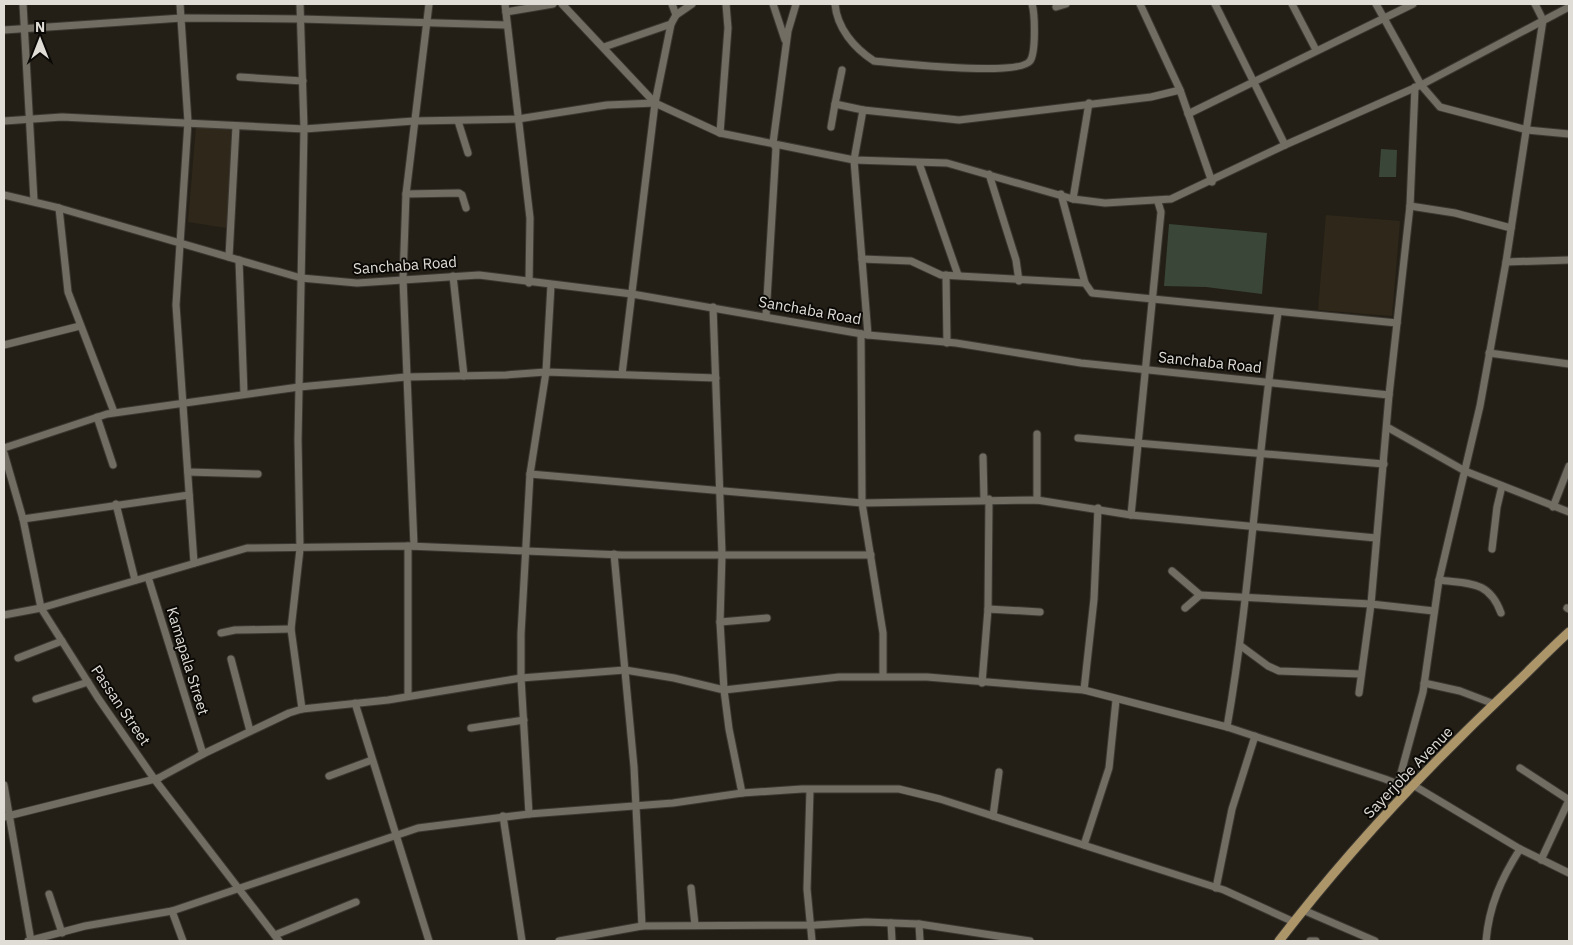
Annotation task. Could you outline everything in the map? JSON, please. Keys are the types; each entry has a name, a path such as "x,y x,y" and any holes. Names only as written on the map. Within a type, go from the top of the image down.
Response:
{"main road":[{"name":"Sayerjobe Avenue","path":"1279,941 1356,847 1410,788 1569,632"}],"street":[{"path":"23,4 34,201"},
{"path":"180,4 188,122 176,306 194,562"},
{"path":"300,4 304,130 300,278 300,549 291,629 302,710"},
{"path":"408,696 411,546 403,279 406,194 429,4"},
{"path":"505,4 530,218 529,283"},
{"path":"506,12 553,4"},
{"path":"562,4 655,103 720,133 854,160 947,163 1061,194 1073,199 1105,203 1171,200 1212,182 1284,145 1418,86 1569,7"},
{"path":"672,4 676,15"},
{"path":"622,374 655,103 671,24 676,15 692,4"},
{"path":"720,133 728,28 726,4"},
{"path":"773,4 786,43"},
{"path":"766,316 775,199 776,148 773,143 786,43 796,4"},
{"path":"834,4 840,26 859,51 874,61 983,70 1020,67 1030,62 1033,52 1032,4"},
{"path":"1056,6 1066,4"},
{"path":"1140,4 1180,90 1212,182"},
{"path":"1216,4 1284,145"},
{"path":"1292,4 1316,50"},
{"path":"1376,4 1418,86 1440,107 1527,130 1569,134"},
{"path":"1188,114 1413,4"},
{"path":"1398,784 1424,683 1439,580 1465,471 1506,262 1543,20 1535,4"},
{"path":"4,30 182,18 301,19 506,25"},
{"path":"604,47 671,24"},
{"path":"831,127 842,70"},
{"path":"240,77 303,80"},
{"path":"1359,693 1371,604 1389,395 1410,206 1418,86"},
{"path":"835,104 863,110 959,120 1151,96 1180,90"},
{"path":"4,121 62,117 188,122 304,130 414,121 518,120 607,105 655,103"},
{"path":"1073,199 1088,103"},
{"path":"863,110 854,160 862,259 864,334 862,503 883,633 883,676"},
{"path":"458,120 468,153"},
{"path":"229,257 236,126"},
{"path":"919,163 958,276"},
{"path":"989,174 1016,260 1019,280"},
{"path":"406,194 459,193 464,200 466,208"},
{"path":"1061,194 1086,283 1092,293 1278,313 1397,323"},
{"name":"Sanchaba Road","path":"4,196 34,201 300,278 338,283 479,275 529,283 632,294 713,306 864,334 948,343 1081,363 1389,395"},
{"path":"1131,515 1161,212 1158,202"},
{"path":"1410,206 1455,213 1510,228"},
{"path":"59,208 68,292 114,412"},
{"path":"862,259 911,260 940,275 1086,283"},
{"path":"239,260 244,394"},
{"path":"1506,262 1569,260"},
{"path":"946,275 948,343"},
{"path":"453,276 464,376"},
{"path":"529,814 521,678 525,551 530,474 546,372 551,285"},
{"path":"713,306 722,554 720,622 724,690 729,729 742,793"},
{"path":"1226,727 1241,646 1244,596 1268,382 1278,313"},
{"path":"4,345 80,326"},
{"path":"1489,353 1569,364"},
{"path":"4,448 114,412 299,387 406,377 546,372 716,378"},
{"path":"97,417 113,465"},
{"path":"1387,427 1465,471 1569,512"},
{"path":"1037,434 1037,500"},
{"path":"1078,438 1139,445 1384,464"},
{"name":"Passan Street","path":"4,453 24,518 42,608 88,682 155,780 238,890 277,938"},
{"path":"982,683 988,610 987,499 983,457"},
{"path":"1553,506 1569,466"},
{"path":"188,472 258,474"},
{"path":"530,474 862,503 987,499 1037,500 1098,508 1131,515 1376,538"},
{"path":"1492,549 1497,507 1502,486"},
{"path":"24,518 116,504 189,496"},
{"path":"116,504 134,580"},
{"path":"1084,690 1094,599 1098,508"},
{"path":"4,615 42,608 247,548 300,549 411,546 614,554 871,555"},
{"path":"614,554 636,807 642,926"},
{"path":"1172,571 1200,595 1371,604 1434,611"},
{"name":"Kamapala Street","path":"148,577 203,754 163,776"},
{"path":"1439,580 1484,587 1493,596 1502,613"},
{"path":"1185,608 1200,595"},
{"path":"988,610 1040,612"},
{"path":"720,622 767,618"},
{"path":"221,632 243,629 291,629"},
{"path":"18,658 62,642"},
{"path":"1241,646 1268,666 1279,671 1361,674"},
{"path":"231,659 250,732"},
{"path":"6,817 155,780 250,732 302,710 521,678 625,670 674,678 724,690 839,677 927,676 982,683 1084,690 1116,700 1226,727 1410,788 1569,874"},
{"path":"36,699 88,682"},
{"path":"1424,683 1460,691 1494,704"},
{"path":"1084,845 1108,768 1116,700"},
{"path":"355,703 429,941"},
{"path":"471,728 524,720"},
{"path":"1216,888 1232,809 1254,736"},
{"path":"329,776 372,760"},
{"path":"1520,768 1569,800 1541,860"},
{"path":"993,816 999,772"},
{"path":"4,785 6,817 30,941 85,926 172,911 418,828 503,816 636,807 742,793 810,790 899,789 993,816 1216,888 1294,922"},
{"path":"810,790 807,889 812,941"},
{"path":"503,816 522,941"},
{"path":"1486,941 1493,899 1505,873 1520,849"},
{"path":"691,888 695,925"},
{"path":"49,894 62,933"},
{"path":"277,938 356,902"},
{"path":"1303,910 1367,940 1375,941"},
{"path":"172,911 183,941"},
{"path":"891,923 892,941"},
{"path":"559,941 642,926 891,923 919,924 1030,941"},
{"path":"919,924 920,941"},
{"path":"1310,941 1316,941"}],"shaded area":[{"path":"196,127 238,131 233,229 188,222"},
{"path":"1326,215 1400,221 1392,316 1318,310"}],"green space":[{"path":"1381,149 1397,150 1396,177 1379,177"},
{"path":"1169,224 1267,233 1262,294 1206,287 1164,286"}]}
